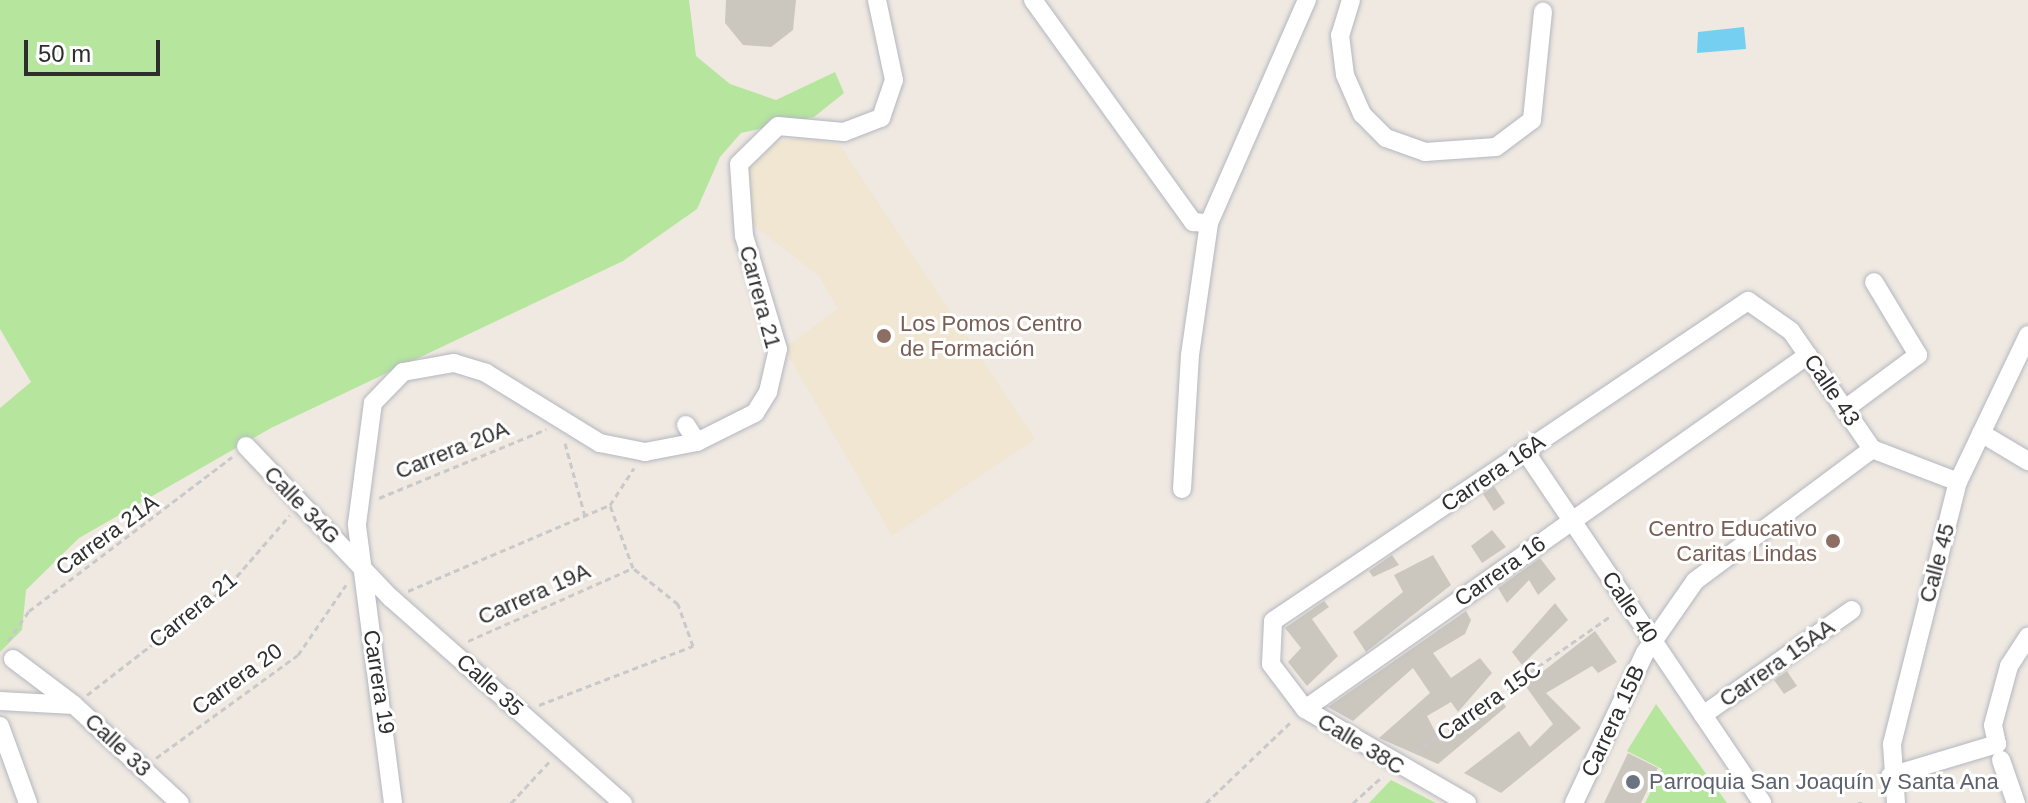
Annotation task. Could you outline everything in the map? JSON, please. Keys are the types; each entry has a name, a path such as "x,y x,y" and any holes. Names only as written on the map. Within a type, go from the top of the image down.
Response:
{"street":[{"name":"Carrera 21","path":"361,562 357,507 373,403 403,372 469,365 560,424 600,443 645,452 697,442 755,413 775,372 778,349 744,236 739,164 778,126 844,132 881,118 894,80 877,0"},
{"path":"1033,0 1193,222 1209,223"},
{"path":"1182,489 1190,355 1209,223 1307,0"},
{"path":"1351,0 1340,35 1345,75 1362,114 1386,138 1425,152 1496,147 1532,120 1543,12"},
{"path":"1845,409 1918,351 1874,282"},
{"name":"Calle 43","path":"1748,301 1791,331 1872,449"},
{"name":"Carrera 16A","path":"1271,664 1273,621 1748,301"},
{"name":"Calle 45","path":"1896,803 1890,776 1958,482 2028,335"},
{"name":"Carrera 16","path":"1305,709 1808,355"},
{"path":"686,425 697,442"},
{"path":"1981,433 2028,461"},
{"name":"Calle 34G","path":"246,446 361,562"},
{"path":"1653,640 1695,581 1872,449 1958,482"},
{"name":"Calle 40","path":"1525,451 1762,803"},
{"name":"Calle 35","path":"361,562 391,598 623,803"},
{"name":"Carrera 19","path":"361,562 393,803"},
{"name":"Carrera 15AA","path":"1703,715 1852,610"},
{"path":"2016,803 1993,725 2009,666 2028,637"},
{"name":"Carrera 15B","path":"1574,803 1653,640"},
{"path":"13,659 74,705"},
{"name":"Calle 38C","path":"1271,664 1305,709 1394,767 1467,803"},
{"name":"Calle 33","path":"0,701 74,705 143,767 175,801"},
{"path":"0,726 28,803"},
{"path":"1890,776 1999,752"}],"path":[{"name":"Carrera 20A","path":"357,507 560,424"},
{"path":"560,424 585,516"},
{"name":"Carrera 21A","path":"13,659 7,642 29,611 246,446"},
{"path":"391,598 610,505 645,452"},
{"name":"Carrera 21","path":"74,705 230,584 300,503"},
{"path":"520,712 693,646 678,604 633,568 610,505"},
{"name":"Carrera 20","path":"143,767 298,655 361,562"},
{"name":"Carrera 19A","path":"449,649 633,568"},
{"name":"Carrera 15C","path":"1353,803 1394,767 1628,604"},
{"path":"1206,803 1305,709"},
{"path":"511,803 561,748"}],"shaded area":[{"name":"Los Pomos Centro de Formación","path":"801,137 840,145 1035,439 892,536 784,348 838,309 820,277 746,219 747,167 776,143"}],"green space":[{"path":"0,0 689,0 696,56 730,84 776,100 835,72 844,93 814,117 741,133 720,157 697,209 623,261 271,428 79,538 26,590 22,630 0,652 0,408 31,382 0,329"},
{"path":"1656,704 1727,803 1645,803 1662,769 1627,751"},
{"path":"1391,780 1436,803 1369,803"}],"water":[{"path":"1744,27 1746,49 1697,53 1698,32"}],"building":[{"path":"726,0 796,0 793,30 771,47 743,45 725,23"},
{"path":"1494,486 1505,503 1494,511 1483,494"},
{"path":"1492,530 1506,547 1482,563 1471,546"},
{"path":"1392,555 1399,565 1373,577 1369,571"},
{"path":"1433,555 1451,585 1366,652 1353,632 1403,592 1394,575"},
{"path":"1540,558 1556,579 1538,595 1529,580 1507,603 1498,588"},
{"path":"1324,601 1329,607 1312,619 1338,656 1307,686 1288,662 1301,648 1285,628"},
{"path":"1555,603 1568,620 1522,665 1512,652"},
{"path":"1466,611 1471,620 1465,634 1433,653 1451,678 1480,658 1492,673 1458,712 1451,702 1427,716 1440,741 1500,698 1506,707 1438,764 1379,738 1430,693 1413,668 1353,721 1328,707"},
{"path":"1595,631 1617,662 1598,673 1592,666 1546,693 1581,728 1501,793 1464,773 1519,731 1530,747 1553,724 1519,677 1525,672 1533,679"},
{"path":"1787,671 1797,686 1784,694 1774,680"},
{"name":"Parroquia San Joaquín y Santa Ana","path":"1628,753 1658,768 1641,803 1604,803"}],"place":[{"name":"Los Pomos Centro de Formación","path":"884,336"},
{"name":"Centro Educativo Caritas Lindas","path":"1833,541"},
{"name":"Parroquia San Joaquín y Santa Ana","path":"1633,782"}]}
